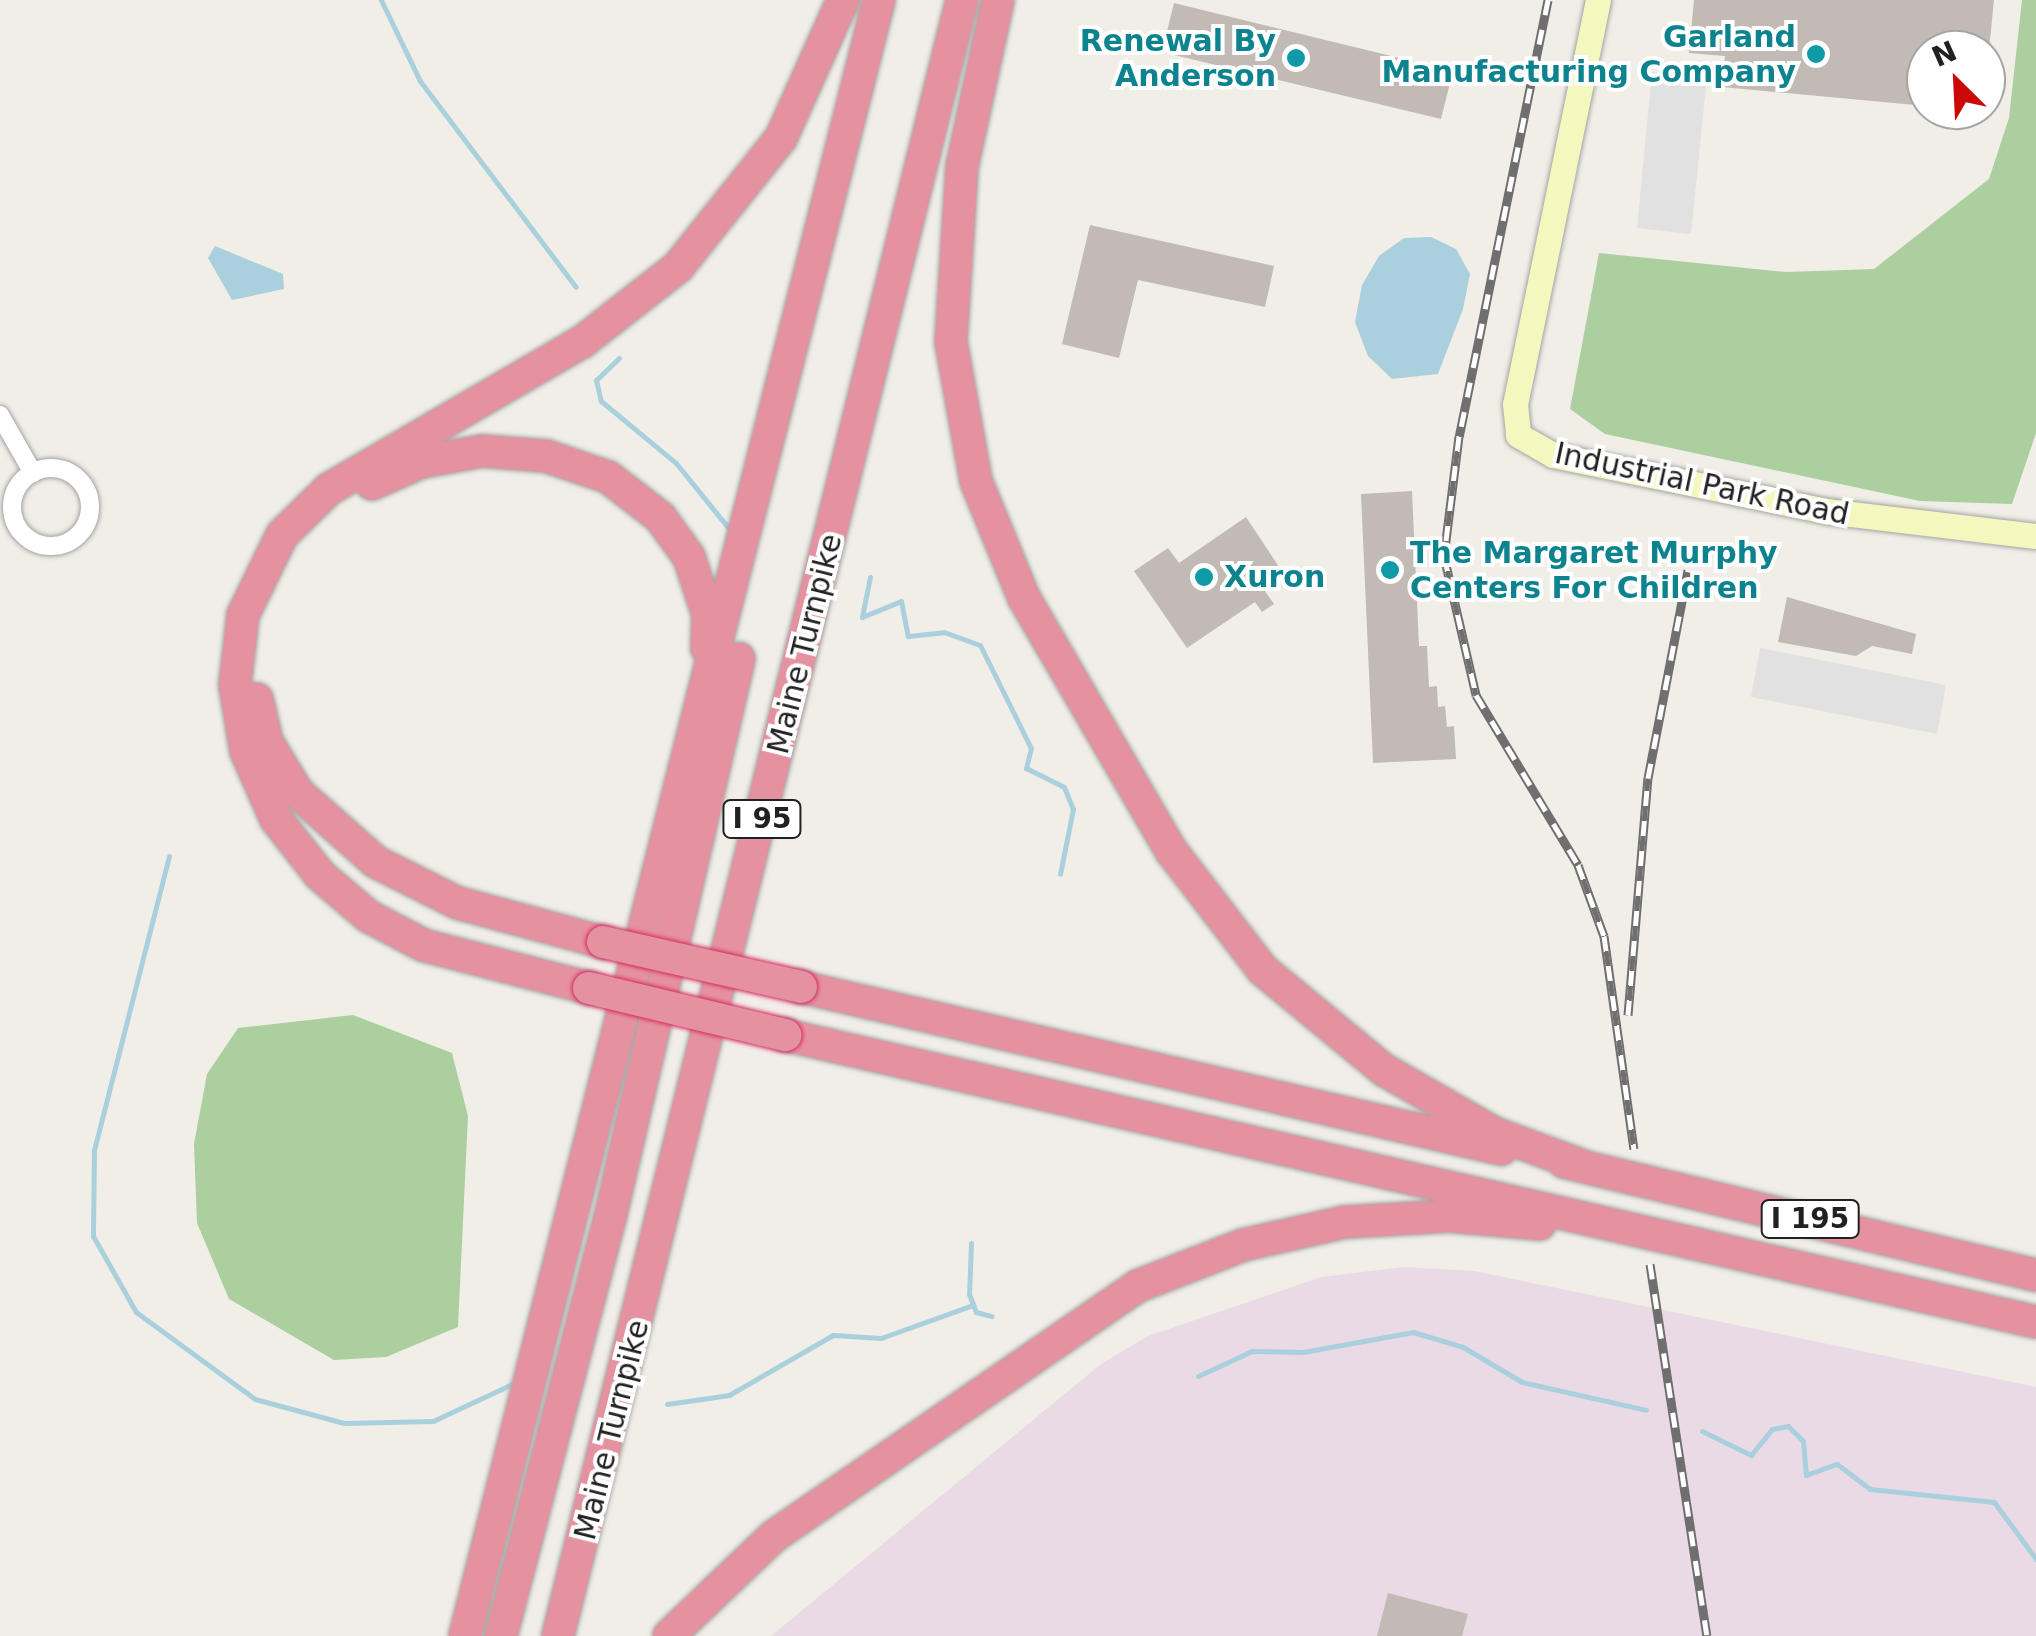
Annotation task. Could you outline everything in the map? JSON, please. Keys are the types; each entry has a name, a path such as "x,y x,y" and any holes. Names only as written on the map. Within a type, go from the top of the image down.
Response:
{"highway":[{"path":"843,0 813,79 772,152 678,267 582,342 329,488 282,535 242,615 235,685 246,751 276,820 320,875 368,916 423,945 785,1035 1710,1250"},
{"path":"465,1636 706,696 878,0"},
{"name":"Maine Turnpike","path":"501,1636 614,1199 899,0"},
{"name":"Maine Turnpike","path":"558,1636 962,0"},
{"path":"998,0 962,166 952,342 976,481 1024,598 1172,852 1264,970 1384,1070 1494,1133 1584,1166"},
{"path":"706,696 708,614 680,542 634,493 561,460 482,451 388,476 324,520 270,598 255,660 261,724 286,776 324,821 415,884 603,942 1584,1166"},
{"name":"I 195","path":"1584,1166 2036,1275"},
{"path":"669,1636 774,1536 1061,1332 1213,1254 1345,1222 1450,1216 1710,1250"},
{"name":"I 195","path":"1710,1250 2036,1322"}],"street":[{"name":"Industrial Park Road","path":"1598,0 1514,404 1518,435 1553,455 1826,511 2036,536"},
{"path":"0,414 32,473"},
{"path":"58,468 81,481 91,505 74,539 50,547 18,528 15,491 32,473 58,468"}],"shaded area":[{"path":"1652,72 1707,77 1691,234 1637,228"},
{"path":"1760,648 1946,685 1937,734 1751,697"},
{"path":"1404,1267 1475,1271 2036,1387 2036,1636 771,1636 1101,1364 1148,1336 1321,1277"}],"green space":[{"path":"2022,0 2036,0 2036,433 2012,504 1920,501 1605,434 1570,409 1599,253 1786,272 1874,269 1989,179 2009,118"},
{"path":"353,1015 452,1053 468,1116 458,1327 386,1357 334,1360 229,1299 197,1223 194,1144 207,1074 238,1028"}],"water":[{"path":"1431,237 1456,249 1470,274 1463,309 1438,374 1392,379 1368,356 1355,322 1362,285 1379,256 1404,238"},
{"path":"215,246 283,274 284,289 232,300 208,258"}],"building":[{"name":"Garland Manufacturing Company","path":"1694,0 1994,0 1991,30 1906,30 1906,104 1722,87 1725,56 1689,53"},
{"name":"Renewal By Anderson","path":"1174,3 1453,71 1441,119 1162,52"},
{"path":"1090,225 1274,266 1265,307 1138,280 1119,358 1062,344"},
{"name":"The Margaret Murphy Centers For Children","path":"1412,491 1419,646 1427,646 1429,687 1437,686 1438,707 1445,706 1447,727 1454,726 1456,759 1373,763 1361,494"},
{"name":"Xuron","path":"1246,517 1281,570 1260,584 1274,604 1262,612 1255,602 1187,648 1134,571 1168,548 1179,563"},
{"path":"1787,597 1916,634 1912,654 1872,646 1856,656 1778,642"},
{"path":"1388,1593 1468,1614 1462,1636 1377,1636"}],"waterway":[{"path":"381,0 420,81 576,287"},
{"path":"619,358 596,380 601,401 676,463 730,530"},
{"path":"870,577 862,617 901,601 908,636 944,632 980,645 1031,748 1026,768 1064,787 1073,809 1060,874"},
{"path":"169,856 94,1150 93,1236 136,1312 255,1399 344,1423 433,1421 512,1384"},
{"path":"971,1243 969,1294 976,1312 991,1316"},
{"path":"667,1404 729,1395 833,1335 881,1338 973,1305"},
{"path":"1198,1376 1252,1351 1303,1352 1413,1332 1463,1347 1522,1382 1646,1410"},
{"path":"1702,1431 1751,1455 1772,1429 1788,1426 1803,1441 1806,1475 1837,1464 1870,1489 1994,1502 2036,1559"}],"railway":[{"path":"1548,0 1459,436 1444,556 1476,695 1578,865 1604,936 1634,1149"},
{"path":"1628,1015 1648,778 1688,570"},
{"path":"1650,1264 1707,1636"}],"place":[{"name":"Garland Manufacturing Company","path":"1816,54"},
{"name":"Renewal By Anderson","path":"1296,58"},
{"name":"The Margaret Murphy Centers For Children","path":"1390,570"},
{"name":"Xuron","path":"1204,577"}]}
